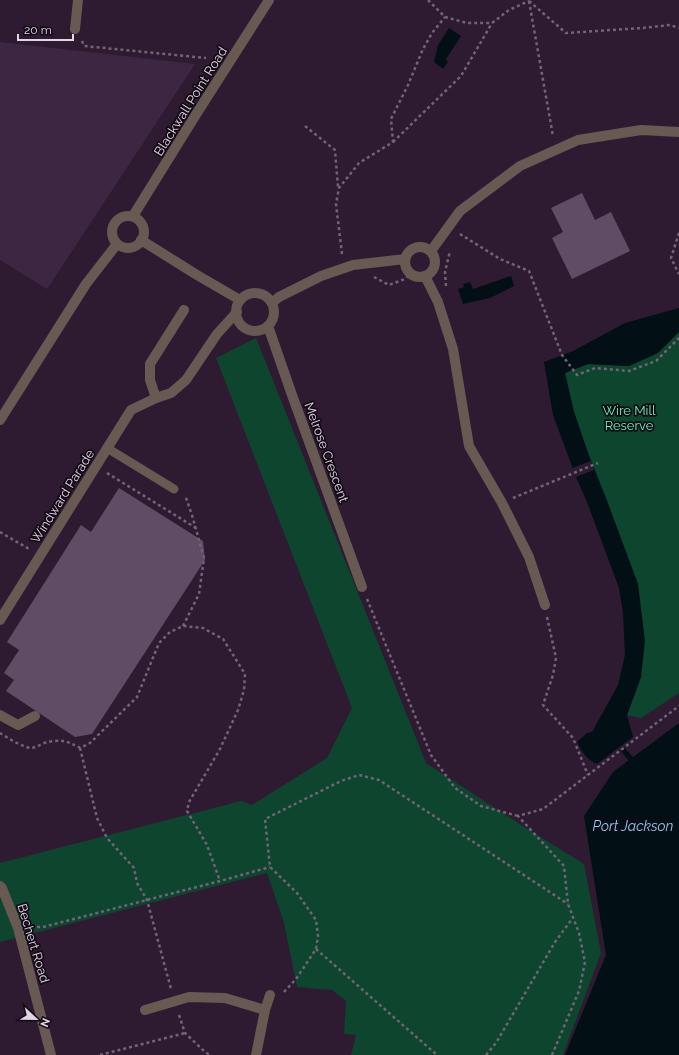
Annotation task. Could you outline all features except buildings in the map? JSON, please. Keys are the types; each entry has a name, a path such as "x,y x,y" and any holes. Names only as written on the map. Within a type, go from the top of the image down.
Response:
{"street":[{"path":"75,29 78,0"},
{"name":"Blackwall Point Road","path":"133,216 269,0"},
{"path":"431,251 460,211 520,166 578,140 641,130 679,132"},
{"path":"123,216 133,216 143,226 143,236 141,240 130,248 121,246 114,240 112,230 115,222 123,216"},
{"path":"141,240 240,300"},
{"path":"0,420 86,284 117,244"},
{"path":"417,246 422,246 431,251 434,255 435,265 430,273 420,277 410,274 407,270 404,259 409,251 417,246"},
{"path":"272,303 321,276 353,265 404,259"},
{"path":"425,276 438,302 453,349 469,446 502,503 529,557 545,605"},
{"path":"251,294 263,294 272,303 274,309 272,321 268,326 256,331 245,328 240,324 238,318 237,306 240,300 251,294"},
{"path":"156,398 150,380 150,364 184,310"},
{"name":"Windward Parade","path":"0,620 131,410 156,398 171,393 186,380 217,334 237,312"},
{"name":"Melrose Crescent","path":"268,326 362,587"},
{"path":"0,715 18,725 35,716"},
{"name":"Bechert Road","path":"0,886 18,928 51,1055"},
{"path":"256,1055 270,995"},
{"path":"145,1010 190,997 225,998 266,1010"}],"lane":[{"path":"107,448 174,489"}],"path":[{"path":"428,0 445,17 467,23 492,23"},
{"path":"338,188 359,163 393,142 461,76 492,23 509,10 529,0"},
{"path":"529,0 566,33 670,25 679,28"},
{"path":"529,0 555,150"},
{"path":"393,142 391,119 432,33 445,17"},
{"path":"75,29 84,46 206,58"},
{"path":"305,126 336,150 338,188 336,204 342,258"},
{"path":"679,233 671,258 679,274"},
{"path":"456,240 460,234 500,259 529,272 562,355 577,376 595,368 629,371 656,361 679,338"},
{"path":"446,287 445,272 453,246"},
{"path":"370,276 389,285 405,279 410,274"},
{"path":"502,503 598,463"},
{"path":"96,466 196,529"},
{"path":"183,626 199,594 204,558 184,493"},
{"path":"0,532 40,556"},
{"path":"362,587 431,755 455,788 481,806 518,816 543,809 679,706"},
{"path":"545,605 556,658 554,675 543,705 573,738 588,775"},
{"path":"80,748 90,743 137,697 159,643 170,632 183,626 203,628 223,639 245,674 244,690 238,710 220,748 189,802 187,811 208,845 220,881"},
{"path":"0,733 30,748 62,741 69,742 80,748 97,818 107,838 134,868 137,882 147,900 174,1001 185,1033 210,1055"},
{"path":"270,995 279,997 296,979 316,950 318,936 316,920 297,893 270,867 266,819 341,781 360,776 378,780 568,904"},
{"path":"518,816 564,866 568,904 579,933 585,962 579,991 552,1055"},
{"path":"30,926 43,927 270,867"},
{"path":"486,1055 496,1043 555,942 573,918"},
{"path":"316,950 436,1055"},
{"path":"100,1055 185,1033"}],"shaded area":[{"path":"0,42 195,64 47,289 0,260"}],"green space":[{"name":"Wire Mill Reserve","path":"678,332 679,693 641,718 627,715 641,677 594,470 574,412 565,373 588,364 629,366 658,353"},
{"path":"256,338 426,763 584,864 601,953 563,1055 351,1055 356,1035 344,1034 346,1001 332,990 297,987 284,923 267,873 0,942 0,863 241,801 252,805 327,758 352,708 216,358"}],"water":[{"path":"449,28 461,36 446,59 448,62 443,69 434,62 438,45"},
{"path":"511,276 514,286 490,298 463,304 458,289 464,287 463,284 470,282 473,289"},
{"path":"679,308 679,332 658,353 629,366 588,364 565,373 574,412 588,453 638,584 645,641 641,677 627,715 633,737 597,764 585,755 577,742 587,733 592,732 618,685 625,655 623,613 619,588 553,415 544,362 573,351 625,323"},
{"name":"Port Jackson","path":"679,723 679,1055 565,1055 606,955 584,816 613,772"}],"pier":[{"path":"591,461 594,470 576,477 572,468"}],"waterway":[{"path":"624,751 631,759"}]}
